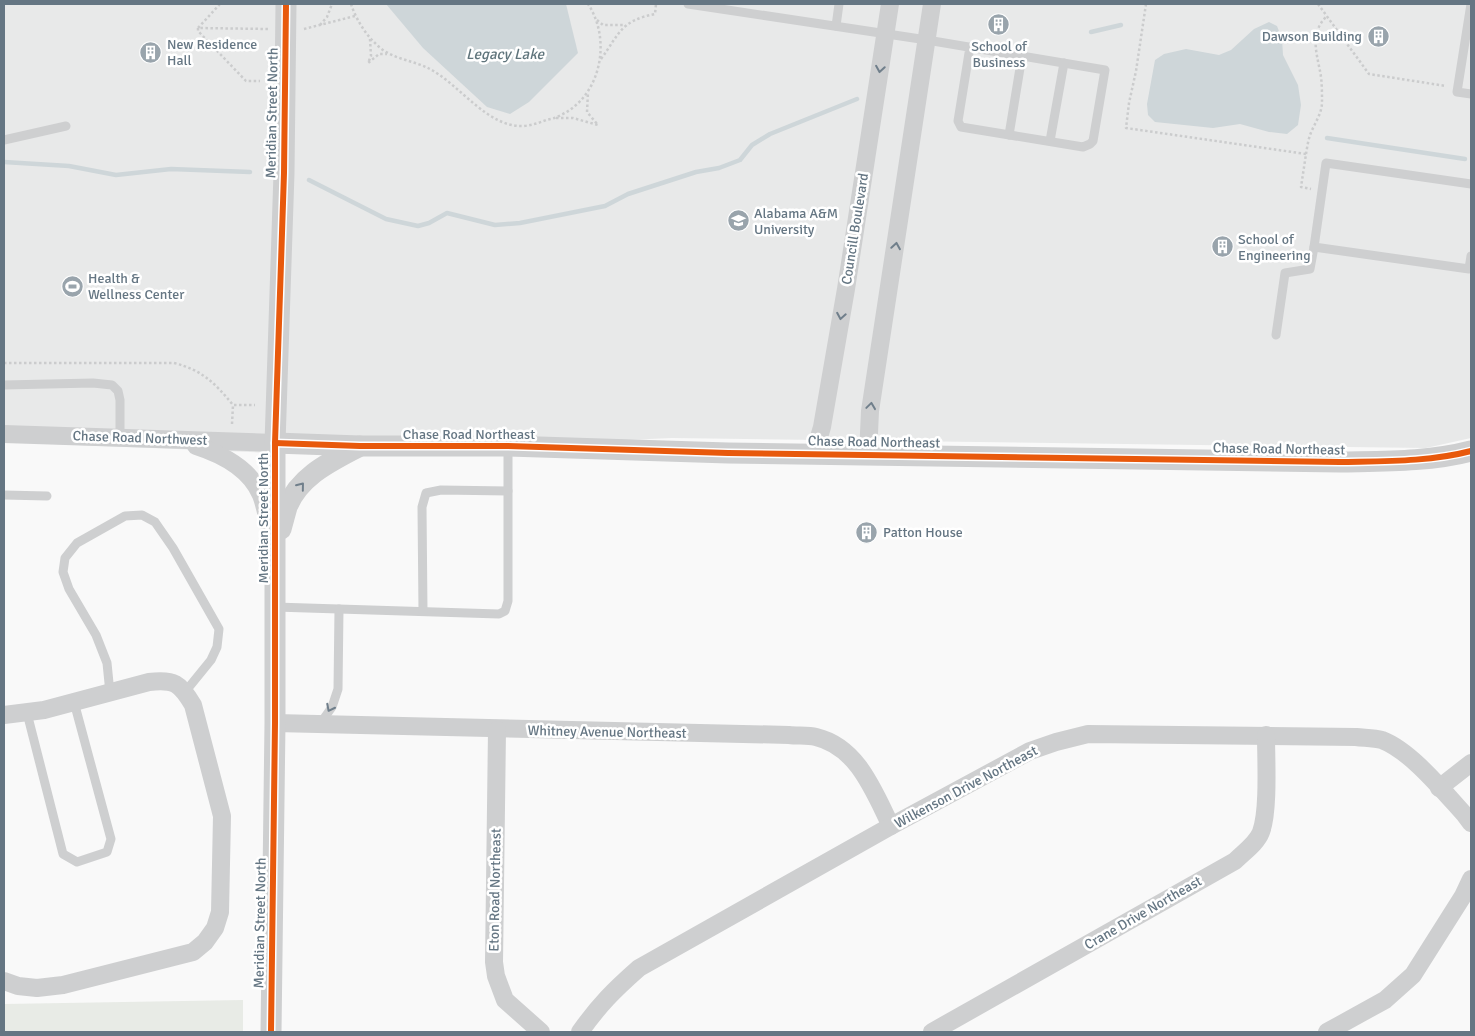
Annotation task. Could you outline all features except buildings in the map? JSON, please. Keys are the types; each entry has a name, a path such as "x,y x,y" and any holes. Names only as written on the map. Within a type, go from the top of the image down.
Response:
{"street":[{"name":"Meridian Street North","path":"271,1032 276,724 276,443 286,4"},
{"name":"Councill Boulevard","path":"814,454 822,427 846,289 890,4"},
{"path":"868,455 870,411 932,4"},
{"name":"Chase Road Northwest","path":"4,434 276,443"},
{"path":"179,440 214,451 232,462 248,476 260,494 275,546"},
{"name":"Chase Road Northeast","path":"276,443 1340,462 1404,461 1435,458 1471,451"},
{"path":"275,546 288,505 301,484 317,470 360,446"},
{"path":"4,715 44,710 149,682 165,680 179,686 193,705 222,816 220,912 215,928 205,942 193,952 63,985 37,988 18,986 4,981"},
{"name":"Whitney Avenue Northeast","path":"276,724 816,737 838,746 855,760 892,826"},
{"name":"Eton Road Northeast","path":"497,730 494,962 496,976 505,1000 540,1032"},
{"name":"Wilkenson Drive Northeast","path":"580,1032 597,1008 639,968 1030,751 1088,734 1356,736 1381,740 1394,746 1416,764 1465,815 1471,824"},
{"name":"Crane Drive Northeast","path":"932,1032 1236,861 1261,832 1265,812 1266,735"},
{"path":"1439,788 1471,763"},
{"path":"1327,1032 1385,1000 1413,975 1463,896 1471,879"}],"lane":[{"path":"688,4 885,33 970,47 1105,70 1093,141 1083,147 961,127 958,120 970,47"},
{"path":"836,26 839,4"},
{"path":"1471,4 1457,92 1471,94"},
{"path":"1009,134 1022,56"},
{"path":"1050,141 1064,63"},
{"path":"4,140 66,126"},
{"path":"1276,335 1285,273 1310,269 1326,163 1471,184"},
{"path":"1314,246 1469,269 1471,256"},
{"path":"4,385 93,383 112,386 118,391 120,400 120,437"},
{"path":"275,607 499,614 505,611 508,601 508,446"},
{"path":"423,611 422,507 426,493 441,490 508,491"},
{"path":"4,495 47,496"},
{"path":"110,693 107,662 96,635 69,589 64,572 65,558 77,543 117,520 125,516 142,515 155,522 173,548 219,628 217,647 211,660 185,692"},
{"path":"320,725 332,707 338,689 339,609"},
{"path":"27,712 63,854 76,862 107,852 111,839 74,702"}],"path":[{"path":"198,28 220,4"},
{"path":"318,26 327,17 332,4"},
{"path":"351,4 355,16 370,37 377,46 388,54"},
{"path":"370,37 371,56 368,63 379,54 388,54 415,62 441,76 495,119 506,124 524,126 561,116 573,107 593,83 600,60 601,44 594,17 588,4"},
{"path":"600,60 627,24 632,20 655,14 656,4"},
{"path":"1146,4 1126,128 1306,154"},
{"path":"1318,4 1369,74 1446,86"},
{"path":"198,28 307,29 355,16"},
{"path":"1311,189 1301,187 1310,135 1320,114 1322,104 1315,37 1326,16"},
{"path":"594,17 603,25 621,26 627,24"},
{"path":"198,28 198,31 246,80 260,81"},
{"path":"552,118 573,118 598,125 587,112 589,90"},
{"path":"4,363 174,363 190,367 203,374 219,387 233,405 232,424"},
{"path":"233,405 255,405"}],"shaded area":[{"name":"Alabama A&M University","path":"4,4 1471,4 1471,438 1426,448 672,438 297,454 4,442"},
{"path":"243,1000 243,1032 4,1032 4,1004"}],"water":[{"name":"Legacy Lake","path":"386,4 566,4 578,53 529,102 510,114 487,107 423,48"},
{"path":"1269,22 1277,26 1282,39 1283,55 1298,85 1301,105 1298,125 1287,134 1269,132 1240,124 1213,128 1155,122 1148,115 1147,104 1155,60 1164,54 1186,49 1219,55 1231,50 1254,29"}],"waterway":[{"path":"1091,32 1121,25"},
{"path":"309,180 386,219 418,226 429,223 447,213 495,225 520,223 605,206 628,194 696,172 719,168 740,160 752,145 770,134 857,99"},
{"path":"1327,138 1465,159"},
{"path":"4,162 69,166 116,175 171,169 250,172"}],"cycle path":[{"path":"271,1032 275,723 275,443 284,173 286,4"},
{"path":"275,443 360,446 508,446 728,453 1340,462 1423,459 1471,451"}],"place":[{"name":"School of Business","path":"999,24"},
{"name":"Dawson Building","path":"1378,36"},
{"name":"New Residence Hall","path":"151,52"},
{"name":"Alabama A&M University","path":"738,221"},
{"name":"School of Engineering","path":"1222,247"},
{"name":"Health & Wellness Center","path":"72,286"},
{"name":"Patton House","path":"867,532"}]}
